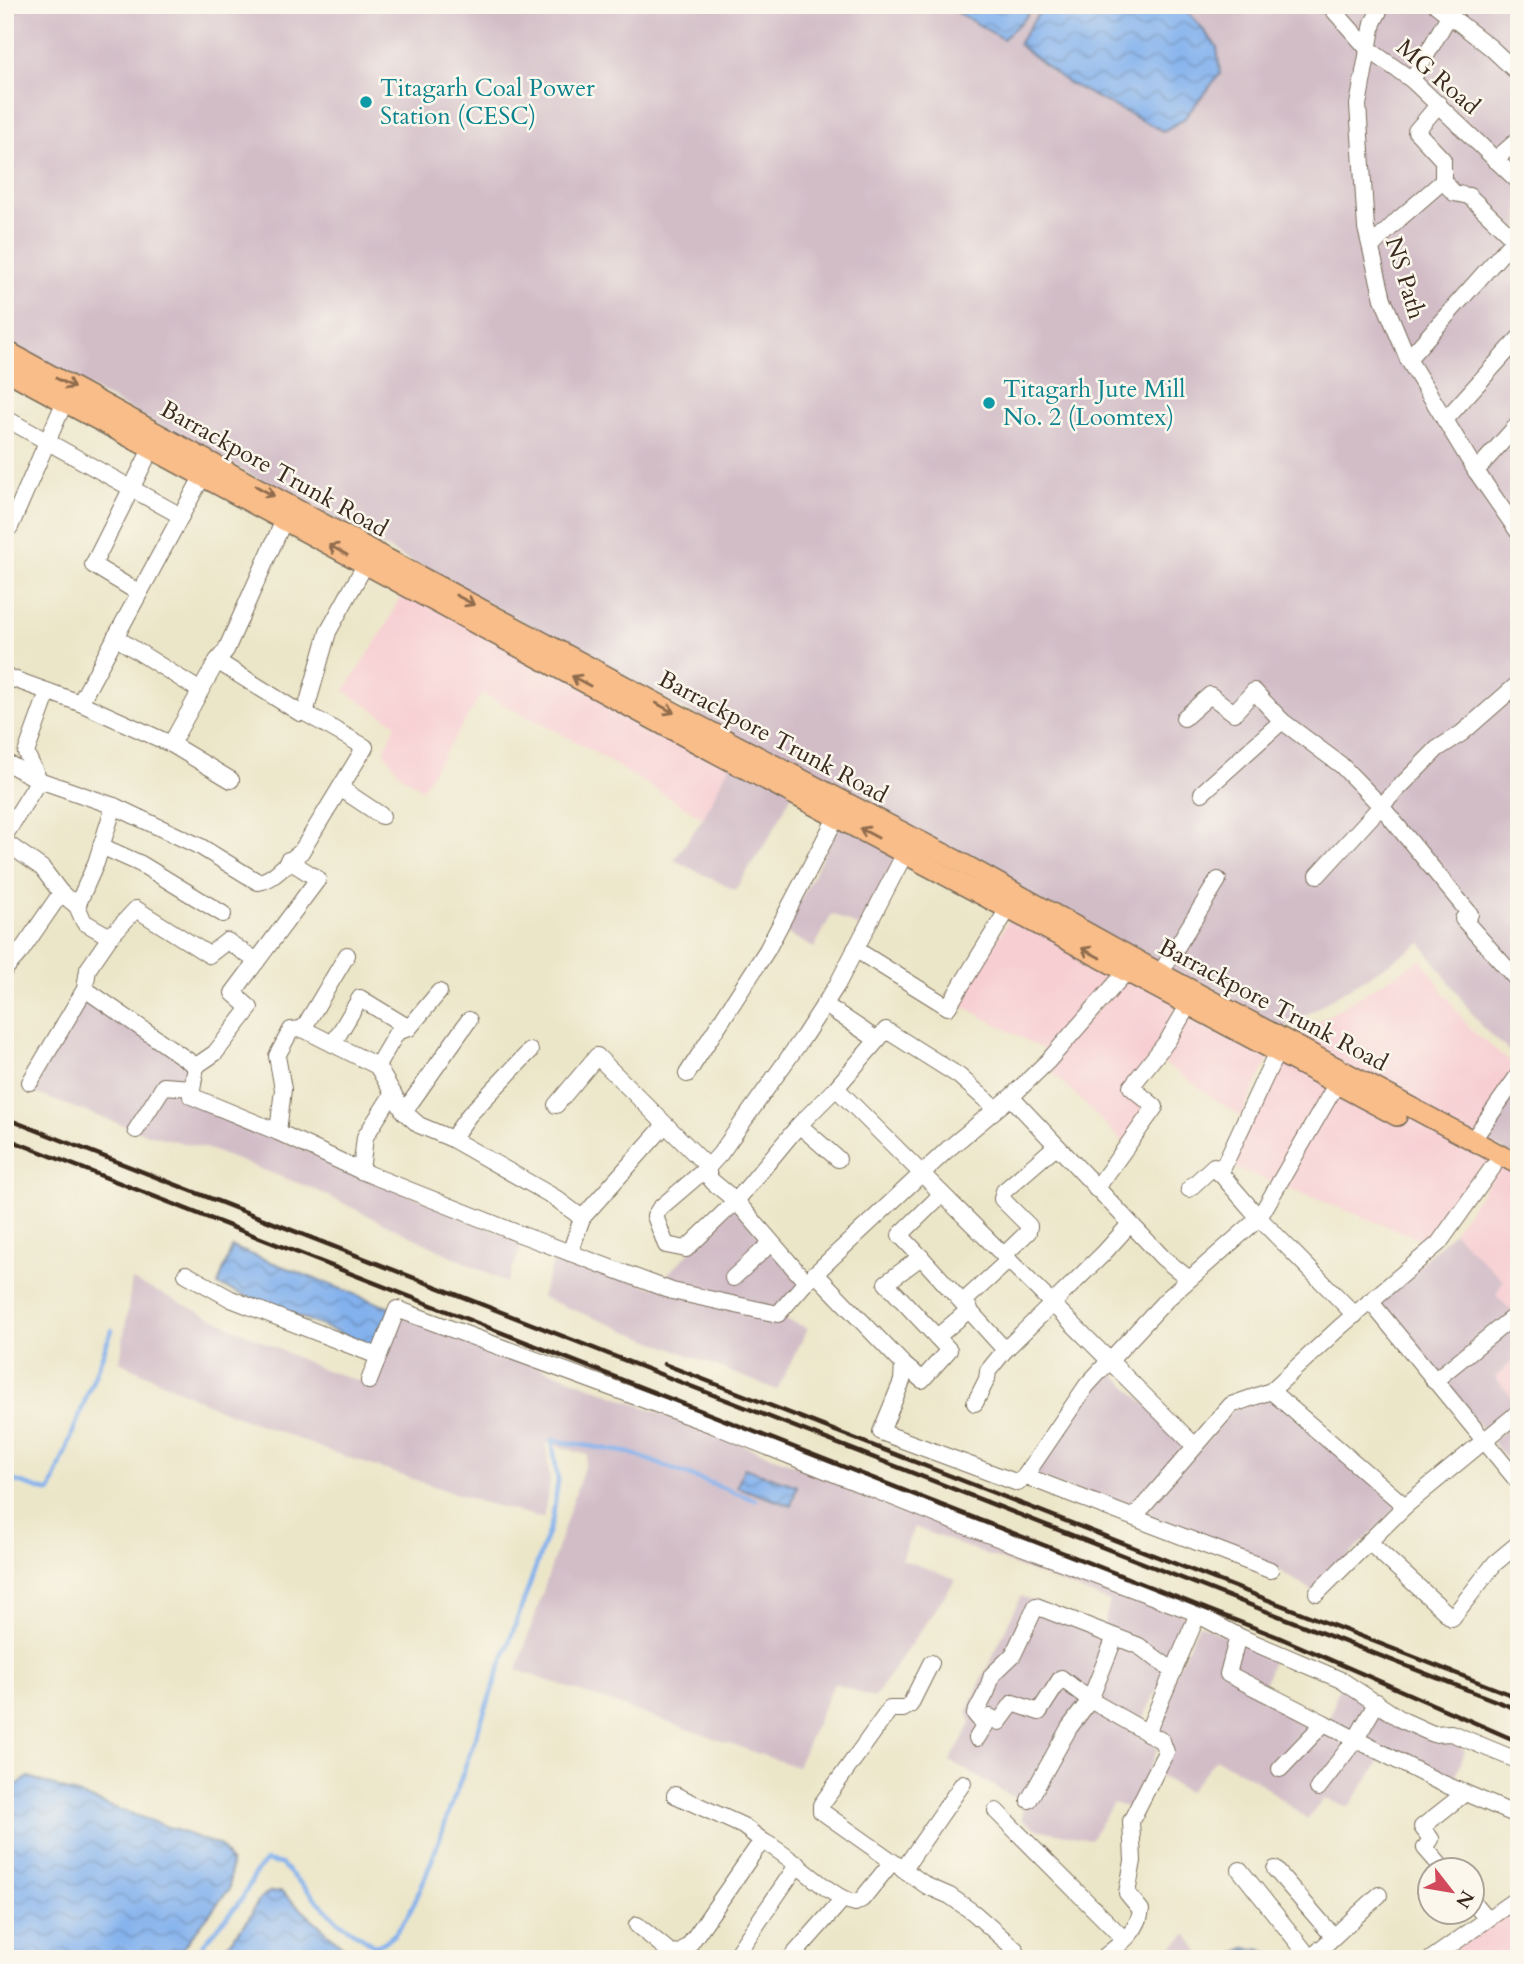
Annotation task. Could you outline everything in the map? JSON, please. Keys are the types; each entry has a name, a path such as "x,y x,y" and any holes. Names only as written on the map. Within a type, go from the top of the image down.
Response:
{"main road":[{"name":"Barrackpore Trunk Road","path":"5,350 696,724 962,863 1156,979 1280,1045 1519,1165"},
{"name":"Barrackpore Trunk Road","path":"5,370 1125,972 1156,979 1189,1004 1280,1045 1337,1083 1519,1180"}],"street":[{"name":"MG Road","path":"1329,5 1368,49 1412,80 1519,182"},
{"name":"NS Path","path":"1382,5 1373,23 1358,105 1366,228 1383,299 1408,359 1444,421 1519,533"},
{"path":"1412,80 1446,8 1519,74"},
{"path":"1408,359 1516,237 1469,196 1454,193 1443,181 1443,160 1416,131 1439,104"},
{"path":"1495,160 1519,139"},
{"path":"1371,247 1443,181"},
{"path":"1444,421 1519,338"},
{"path":"10,527 64,403"},
{"path":"5,418 181,516"},
{"path":"1476,471 1519,423"},
{"path":"139,593 93,565 151,449"},
{"path":"79,703 202,477"},
{"path":"171,744 199,690 216,661 226,650 284,520"},
{"path":"305,713 328,632 365,565"},
{"path":"116,637 199,690"},
{"path":"5,762 39,780 114,806 201,847 258,882 268,881 288,860 301,852 365,747 305,713 300,713 216,661"},
{"path":"5,676 79,703 171,744 231,780"},
{"path":"1318,875 1437,750 1462,733 1519,683"},
{"path":"1184,718 1210,695 1234,713 1254,691 1282,721 1341,765 1381,806 1519,982"},
{"path":"39,780 26,753 48,692"},
{"path":"1202,793 1282,721"},
{"path":"5,835 39,780"},
{"path":"340,788 382,816"},
{"path":"77,906 114,806"},
{"path":"687,1074 767,950 837,816"},
{"path":"5,842 42,868 61,893 77,906 84,922 110,937"},
{"path":"101,846 141,864 223,914"},
{"path":"905,853 856,949 824,1004 720,1154 660,1208 655,1216 666,1245 686,1249 736,1201 799,1125 836,1088 886,1030 959,1076 995,1108"},
{"path":"288,860 318,879 233,993 250,1008 215,1053 196,1066 191,1097 278,1132 361,1171 672,1291 778,1314 810,1278 1048,1061 1125,972"},
{"path":"1156,979 1218,880"},
{"path":"5,969 21,951 61,893"},
{"path":"30,1082 85,989 88,969 110,937 136,908 209,955 227,941 257,961"},
{"path":"856,949 948,1007 1008,909"},
{"path":"303,1029 347,955"},
{"path":"85,989 196,1066"},
{"path":"377,1066 397,1032 409,1028 439,992"},
{"path":"332,1044 360,998 409,1028"},
{"path":"824,1004 877,1040"},
{"path":"1096,1189 1155,1107 1131,1087 1168,1040 1189,1004"},
{"path":"404,1112 469,1020"},
{"path":"278,1132 283,1089 277,1056 291,1030 303,1029 377,1066 404,1112 419,1125 452,1139 554,1197 582,1218"},
{"path":"1220,1174 1280,1045"},
{"path":"452,1139 470,1115 530,1051"},
{"path":"556,1105 597,1056 708,1167 708,1176 736,1201 771,1243 922,1380 949,1350 886,1283 921,1257"},
{"path":"1472,1141 1519,1074"},
{"path":"903,1364 902,1381 881,1432 1018,1483 1087,1385 1189,1279 1259,1218 1337,1083"},
{"path":"136,1130 164,1086 192,1088"},
{"path":"836,1088 1195,1446"},
{"path":"361,1171 365,1137 393,1093"},
{"path":"1011,1097 1163,1258 1189,1279"},
{"path":"570,1253 582,1218 665,1125"},
{"path":"799,1125 838,1159"},
{"path":"937,1337 1028,1231 1029,1226 1002,1199 1004,1191 1056,1146"},
{"path":"1189,1189 1214,1167 1259,1218 1355,1315"},
{"path":"1135,1516 1231,1405 1271,1391 1439,1243 1493,1167"},
{"path":"942,1194 900,1235 1005,1350"},
{"path":"975,1403 988,1371 1005,1350 1130,1224"},
{"path":"733,1278 771,1243"},
{"path":"186,1274 231,1299 378,1356"},
{"path":"1370,1301 1519,1483"},
{"path":"369,1381 397,1309 713,1425 950,1520 1189,1610 1238,1636 1341,1680 1402,1720 1433,1734 1451,1733 1519,1761"},
{"path":"1434,1381 1513,1317"},
{"path":"1271,1391 1405,1506"},
{"path":"1317,1593 1405,1506 1519,1412"},
{"path":"1025,1476 1270,1570"},
{"path":"1369,1542 1452,1618 1495,1563 1519,1543"},
{"path":"1102,1959 1140,1921 1141,1910 1127,1893 1133,1861 1131,1821 1166,1752 1165,1746 1162,1741 1090,1700 1061,1678 1039,1712 1013,1703 999,1722 990,1717 981,1732 975,1714 988,1691 992,1675 1013,1655 1036,1606 1139,1646 1172,1670"},
{"path":"1147,1733 1197,1616"},
{"path":"1238,1636 1228,1674 1356,1740 1519,1816"},
{"path":"1029,1800 1069,1728 1090,1700 1115,1637"},
{"path":"931,1663 910,1705 903,1709 890,1709 821,1805 821,1811 927,1886 950,1896 996,1931 1016,1950 1008,1959"},
{"path":"1318,1788 1356,1740 1377,1702"},
{"path":"1280,1769 1324,1723"},
{"path":"675,1795 743,1826 843,1899 855,1903 898,1866 963,1783"},
{"path":"1432,1856 1425,1848 1431,1839 1422,1827 1465,1793"},
{"path":"996,1811 1124,1939"},
{"path":"637,1925 670,1952 681,1953 756,1849 764,1842"},
{"path":"733,1959 797,1864"},
{"path":"1275,1869 1333,1936"},
{"path":"1240,1870 1311,1958 1379,1895"},
{"path":"1486,1918 1519,1897"},
{"path":"790,1959 843,1899"},
{"path":"1431,1959 1475,1926"}],"shaded area":[{"path":"5,5 1519,5 1519,1060 1481,1026 1421,943 1280,1031 5,342"},
{"path":"408,580 734,756 703,818 577,742 482,694 422,789 400,774 384,752 396,724 344,691 385,628"},
{"path":"734,756 795,788 772,833 735,890 674,860 703,818"},
{"path":"843,816 904,847 859,927 832,914 814,948 784,932"},
{"path":"1017,906 1126,963 1050,1053 959,1004"},
{"path":"1421,959 1469,1028 1519,1069 1495,1160 1434,1244 1227,1165 1291,1038"},
{"path":"1136,969 1277,1041 1241,1117 1154,1056 1128,1087 1152,1106 1126,1145 1045,1065"},
{"path":"85,997 192,1067 188,1100 523,1243 507,1283 316,1190 208,1149 148,1134 31,1092"},
{"path":"1519,1074 1519,1158 1478,1137"},
{"path":"1502,1164 1519,1173 1519,1319 1495,1295 1453,1232"},
{"path":"734,1207 801,1282 772,1315 808,1328 777,1390 541,1297 556,1254 654,1288"},
{"path":"1453,1232 1503,1280 1496,1295 1519,1319 1519,1356 1495,1377 1519,1406 1487,1435 1378,1306"},
{"path":"132,1280 319,1368 366,1383 399,1313 1188,1616 1183,1634 1136,1734 1158,1747 1139,1793 1129,1808 1113,1803 1091,1839 1039,1830 1021,1819 1025,1804 950,1761 971,1724 967,1711 1021,1596 1103,1626 1110,1602 914,1527 901,1559 956,1579 874,1698 834,1683 797,1767 517,1670 588,1455 546,1443 550,1483 543,1518 481,1502 332,1452 221,1410 120,1362"},
{"path":"1519,1356 1519,1406 1495,1377"},
{"path":"1109,1369 1197,1452 1235,1408 1272,1395 1398,1506 1314,1592 1272,1566 1032,1474 1090,1391"},
{"path":"1519,1417 1519,1475 1492,1442"},
{"path":"1199,1624 1274,1658 1259,1698 1326,1731 1339,1687 1434,1741 1451,1741 1465,1751 1454,1781 1387,1751 1349,1807 1324,1799 1307,1819 1253,1778 1216,1759 1188,1792 1158,1775 1172,1748 1148,1730"},
{"path":"1519,1903 1519,1955 1513,1959 1442,1959"},
{"path":"1187,1934 1205,1959 1160,1959"}],"water":[{"path":"945,5 1032,5 1026,17 1003,39"},
{"path":"1044,5 1178,5 1192,16 1217,47 1220,74 1183,120 1163,131 1068,83 1018,44"},
{"path":"232,1247 391,1308 375,1347 218,1285"},
{"path":"744,1468 797,1486 791,1506 737,1487"},
{"path":"29,1777 221,1846 231,1864 229,1889 174,1959 5,1959 5,1804 12,1788"},
{"path":"281,1891 357,1959 215,1959 246,1923 259,1900 269,1892"},
{"path":"1245,1948 1262,1950 1279,1959 1226,1959"}],"waterway":[{"path":"5,1478 50,1492 112,1330"},
{"path":"191,1959 242,1899 256,1872 266,1861 281,1864 339,1922 375,1946 386,1941 403,1923 432,1860 552,1521 558,1481 552,1440 630,1453 755,1500"}],"railway":[{"path":"5,1118 1519,1710"},
{"path":"5,1138 1278,1637 1519,1742"},
{"path":"664,1364 1519,1698"}],"place":[{"name":"Titagarh Coal Power Station (CESC)","path":"366,102"},
{"name":"Titagarh Jute Mill No. 2 (Loomtex)","path":"989,403"}]}
